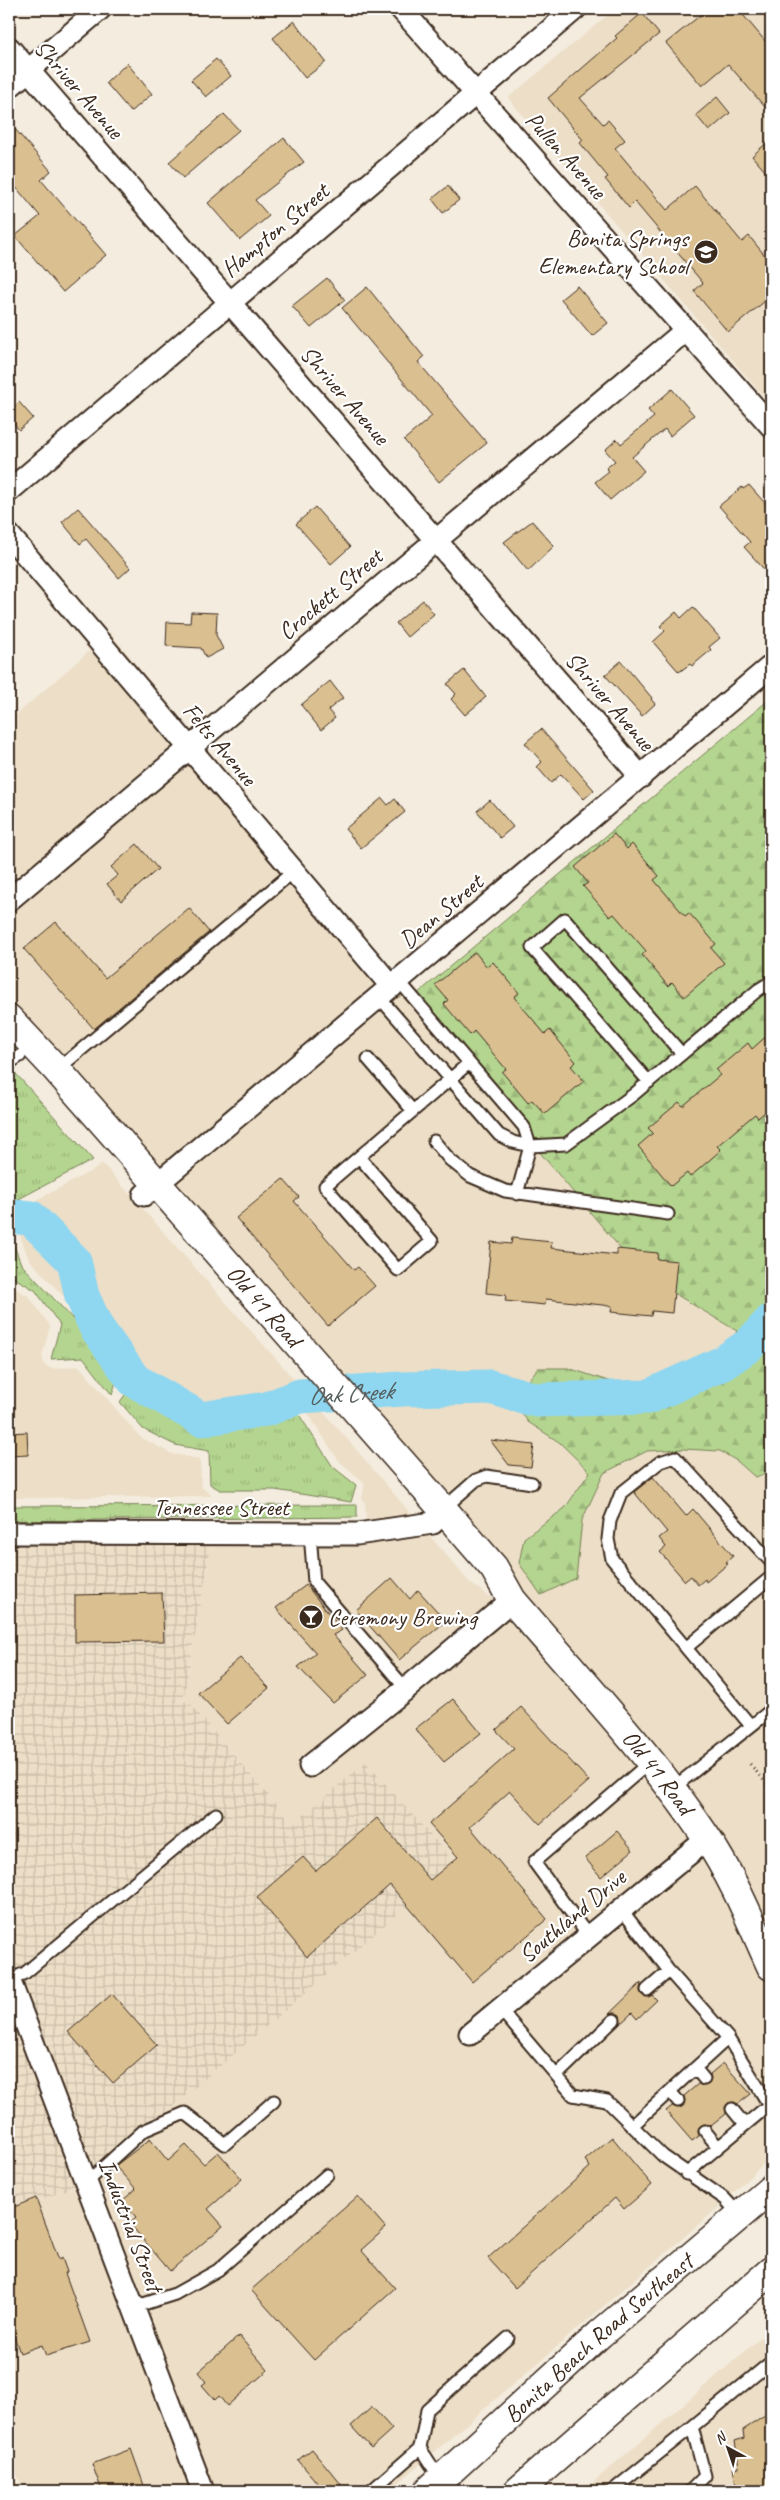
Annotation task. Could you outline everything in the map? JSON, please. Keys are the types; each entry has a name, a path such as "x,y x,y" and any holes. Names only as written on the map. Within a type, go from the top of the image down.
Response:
{"street":[{"path":"9,87 100,9"},
{"name":"Pullen Avenue","path":"401,9 771,426"},
{"name":"Hampton Street","path":"9,491 575,9"},
{"name":"Shriver Avenue","path":"9,48 641,777"},
{"name":"Crockett Street","path":"9,900 188,746 686,330"},
{"name":"Felts Avenue","path":"9,534 294,871 390,988"},
{"name":"Dean Street","path":"150,1189 771,666"},
{"name":"Old 41 Road","path":"9,1019 57,1070 150,1189 438,1516 494,1568 512,1600 672,1789 707,1839 734,1887 771,1966"},
{"name":"Old 41 Road","path":"12,1054 150,1189"},
{"name":"Tennessee Street","path":"9,1533 357,1534 438,1516"},
{"path":"310,1766 512,1600"},
{"name":"Southland Drive","path":"470,2034 707,1839"},
{"name":"Industrial Street","path":"9,1980 203,2491"},
{"name":"Bonita Beach Road Southeast","path":"435,2486 600,2334 771,2189"},
{"path":"518,2491 765,2280"}],"lane":[{"path":"57,1070 294,871"},
{"path":"649,1082 532,948 565,919 682,1054"},
{"path":"390,988 450,1079 500,1135 513,1142 539,1147 566,1144 649,1082 771,982"},
{"path":"390,988 469,1063 524,1127 530,1146 517,1194"},
{"path":"368,1059 412,1111"},
{"path":"359,1157 432,1242 398,1270 325,1186 469,1063"},
{"path":"434,1141 450,1160 470,1176 482,1183 517,1194 668,1214"},
{"path":"752,1726 612,1559 608,1539 610,1521 621,1493 660,1462 675,1457 771,1562"},
{"path":"438,1516 476,1480 488,1476 532,1483"},
{"path":"310,1534 314,1582 406,1689"},
{"path":"687,1648 771,1576"},
{"path":"672,1789 771,1710"},
{"path":"589,1937 534,1862 650,1762"},
{"path":"9,1980 25,1973 216,1814"},
{"path":"621,1909 669,1971 728,2038 769,2105 686,2174"},
{"path":"647,1990 669,1971"},
{"path":"500,2009 573,2095 607,2101 663,2156 725,2200 740,2215"},
{"path":"557,2075 614,2020"},
{"path":"632,2126 728,2038"},
{"path":"696,2068 704,2079"},
{"path":"670,2091 678,2101"},
{"path":"86,2183 143,2131 185,2113 225,2144 274,2101"},
{"path":"732,2109 745,2125"},
{"path":"705,2131 718,2147"},
{"path":"134,2306 175,2294 218,2270 327,2175"},
{"path":"435,2486 420,2448 428,2410 508,2338"},
{"path":"612,2491 771,2362"},
{"path":"690,2491 705,2476 692,2426"},
{"path":"371,2491 420,2448"}],"path":[{"path":"750,1764 771,1789"},
{"path":"766,1783 771,1779"}],"shaded area":[{"name":"Bonita Springs Elementary School","path":"615,9 771,9 771,405 508,98"},
{"path":"110,633 411,999 642,1274 737,1331 721,1361 677,1388 642,1392 568,1368 528,1422 559,1442 590,1472 565,1508 524,1538 575,1578 582,1520 604,1473 647,1451 684,1449 720,1451 737,1461 755,1477 762,1475 771,1464 771,1941 744,1883 9,1004 9,721"},
{"path":"102,1163 347,1439 470,1583 504,1607 664,1795 725,1891 771,1989 771,2156 720,2206 389,2491 23,2491 9,2454 9,2212 82,2184 293,1824 188,1701 183,1703 213,1537 363,1524 366,1518 365,1503 362,1499 365,1483 339,1461 300,1401 291,1398 213,1417 185,1407 141,1383 126,1383 127,1375 125,1369 78,1312 29,1259 19,1233 9,1226 9,1215 97,1168"},
{"path":"9,1285 29,1297 50,1326 42,1356 44,1365 52,1369 79,1366 140,1437 172,1454 200,1459 201,1487 213,1496 9,1498"},
{"path":"9,1533 213,1537 183,1702 188,1701 293,1824 366,1762 456,1864 82,2184 9,2212"},
{"path":"771,2329 771,2491 583,2491"}],"green space":[{"path":"771,698 771,1464 762,1475 755,1477 737,1461 720,1451 684,1449 647,1451 604,1473 582,1520 576,1578 541,1595 519,1563 524,1538 565,1508 590,1472 559,1442 528,1422 513,1399 538,1368 568,1368 642,1392 677,1388 721,1361 737,1331 642,1274 411,999"},
{"path":"9,1066 93,1160 9,1204"},
{"path":"9,1236 21,1264 72,1318 118,1375 112,1395 83,1357 51,1359 60,1325 35,1290 9,1275"},
{"path":"137,1391 182,1416 213,1426 294,1407 333,1467 356,1485 351,1502 275,1490 220,1490 210,1484 209,1451 175,1445 143,1429 120,1402 127,1392"},
{"path":"357,1505 357,1517 9,1521 9,1506"}],"building":[{"path":"708,9 738,9 771,48 771,114 728,64 702,86 666,43"},
{"path":"642,13 659,34 580,98 603,124 608,120 625,140 615,148 667,210 695,186 742,242 749,236 771,263 771,296 728,332 694,291 703,283 635,202 629,208 605,179 608,177 580,143 583,140 548,98 617,38 615,36"},
{"path":"294,21 326,62 305,78 273,38"},
{"path":"216,59 231,76 206,97 191,80"},
{"path":"127,63 152,94 131,112 106,83"},
{"path":"717,97 730,113 709,131 696,115"},
{"path":"224,114 239,130 183,178 169,162"},
{"path":"9,122 51,171 41,180 106,255 63,292 15,236 40,216 9,179"},
{"path":"284,138 304,162 255,200 269,216 240,240 208,203"},
{"path":"771,139 771,178 752,156"},
{"path":"448,186 459,200 443,213 432,199"},
{"path":"327,278 345,300 311,328 292,306"},
{"path":"577,286 608,323 592,336 561,299"},
{"path":"367,287 424,357 418,362 487,443 439,482 404,440 432,416 342,308"},
{"path":"672,389 694,415 670,436 665,429 632,457 644,471 610,500 595,482 609,471 606,468 615,461 605,450 617,439 621,444 654,417 648,410"},
{"path":"19,402 33,418 19,430 9,417 9,411"},
{"path":"749,485 771,510 771,577 744,547 750,542 719,506 742,487 743,489"},
{"path":"315,507 350,547 331,564 296,524"},
{"path":"78,508 130,568 119,578 86,539 80,544 62,522"},
{"path":"532,521 554,546 528,571 504,542"},
{"path":"423,600 434,614 407,637 396,623"},
{"path":"693,607 720,638 709,647 711,650 692,666 690,664 679,672 653,642 665,631 660,626 676,612 681,618"},
{"path":"191,612 217,613 216,635 223,649 206,658 201,648 166,646 167,622 190,623"},
{"path":"621,661 655,704 642,716 605,675"},
{"path":"464,670 486,697 465,715 451,699 456,694 447,684"},
{"path":"330,681 343,698 328,710 335,718 321,730 301,705"},
{"path":"541,729 594,790 584,799 561,774 551,783 537,767 542,762 525,743"},
{"path":"382,798 388,805 395,799 405,812 361,848 345,829"},
{"path":"490,800 513,827 500,838 477,811"},
{"path":"614,834 627,849 632,844 659,876 654,880 685,916 689,913 716,944 711,948 724,963 684,997 672,982 668,986 642,955 646,951 614,914 610,917 583,886 588,883 575,867"},
{"path":"137,844 158,869 121,901 107,884 118,875 111,867"},
{"path":"189,908 209,932 94,1029 24,949 56,922 105,978"},
{"path":"475,952 487,967 493,962 519,993 514,997 545,1034 550,1030 576,1062 571,1066 584,1081 545,1114 532,1100 528,1103 502,1072 506,1069 474,1031 470,1035 444,1004 448,1000 435,985"},
{"path":"771,1032 771,1107 758,1118 755,1114 717,1146 721,1150 690,1177 687,1173 671,1186 638,1146 653,1133 648,1128 679,1102 683,1106 720,1075 716,1070 748,1043 752,1049"},
{"path":"283,1179 299,1197 294,1201 354,1270 358,1267 375,1286 328,1326 236,1218"},
{"path":"512,1238 552,1242 551,1248 617,1255 617,1249 658,1253 657,1259 677,1261 672,1313 652,1311 651,1316 611,1312 612,1306 546,1299 545,1305 505,1301 506,1295 486,1293 491,1242 511,1244"},
{"path":"27,1432 28,1455 9,1456 9,1433"},
{"path":"490,1440 534,1445 531,1467 509,1465"},
{"path":"653,1477 686,1516 693,1509 733,1556 726,1562 728,1564 706,1582 705,1579 698,1585 691,1576 685,1581 660,1552 666,1547 659,1538 667,1532 634,1492"},
{"path":"392,1578 410,1599 418,1590 446,1621 399,1660 356,1610"},
{"path":"306,1585 342,1630 333,1635 368,1675 333,1703 298,1667 316,1653 276,1608"},
{"path":"162,1593 164,1641 75,1642 75,1595"},
{"path":"240,1658 269,1688 227,1724 198,1693"},
{"path":"453,1699 481,1733 444,1762 415,1729"},
{"path":"521,1707 589,1781 540,1824 510,1791 470,1827 547,1919 472,1982 390,1885 307,1957 257,1897 303,1857 316,1871 377,1818 430,1880 458,1857 429,1824 514,1749 496,1730"},
{"path":"617,1831 633,1850 601,1877 585,1858"},
{"path":"641,1983 640,1991 642,1995 648,1997 652,1995 657,2000 637,2019 632,2013 619,2025 621,2022 620,2015 616,2013 609,2014"},
{"path":"112,1994 157,2045 113,2083 68,2032"},
{"path":"723,2063 751,2094 738,2104 734,2102 728,2103 725,2107 726,2114 711,2126 704,2124 700,2126 699,2136 692,2141 666,2111 672,2106 679,2108 683,2106 684,2096 698,2084 705,2086 709,2084 710,2074"},
{"path":"612,2137 652,2185 624,2209 615,2198 515,2288 488,2258 590,2167 585,2160"},
{"path":"150,2139 168,2161 186,2145 204,2164 218,2152 242,2179 208,2209 223,2226 170,2271 129,2223 136,2217 122,2201 136,2189 115,2166"},
{"path":"358,2196 386,2228 361,2250 395,2288 314,2360 251,2290"},
{"path":"36,2198 59,2260 62,2258 67,2272 65,2273 90,2342 46,2356 42,2345 20,2353 9,2322 9,2209"},
{"path":"239,2336 268,2370 227,2406 219,2396 215,2400 202,2385 206,2382 198,2372"},
{"path":"372,2407 392,2429 371,2448 351,2426"},
{"path":"771,2412 771,2491 737,2491 733,2468 739,2467 735,2441 744,2438 743,2430"},
{"path":"131,2449 146,2491 102,2491 92,2464"},
{"path":"312,2449 341,2484 333,2491 324,2491 298,2460"}],"waterway":[{"name":"Oak Creek","path":"9,1216 31,1218 74,1261 82,1296 96,1327 134,1380 201,1419 267,1409 300,1396 402,1389 490,1387 536,1400 648,1397 723,1363 749,1345 771,1321"}],"place":[{"name":"Bonita Springs Elementary School","path":"706,252"},
{"name":"Ceremony Brewing","path":"311,1617"}]}
